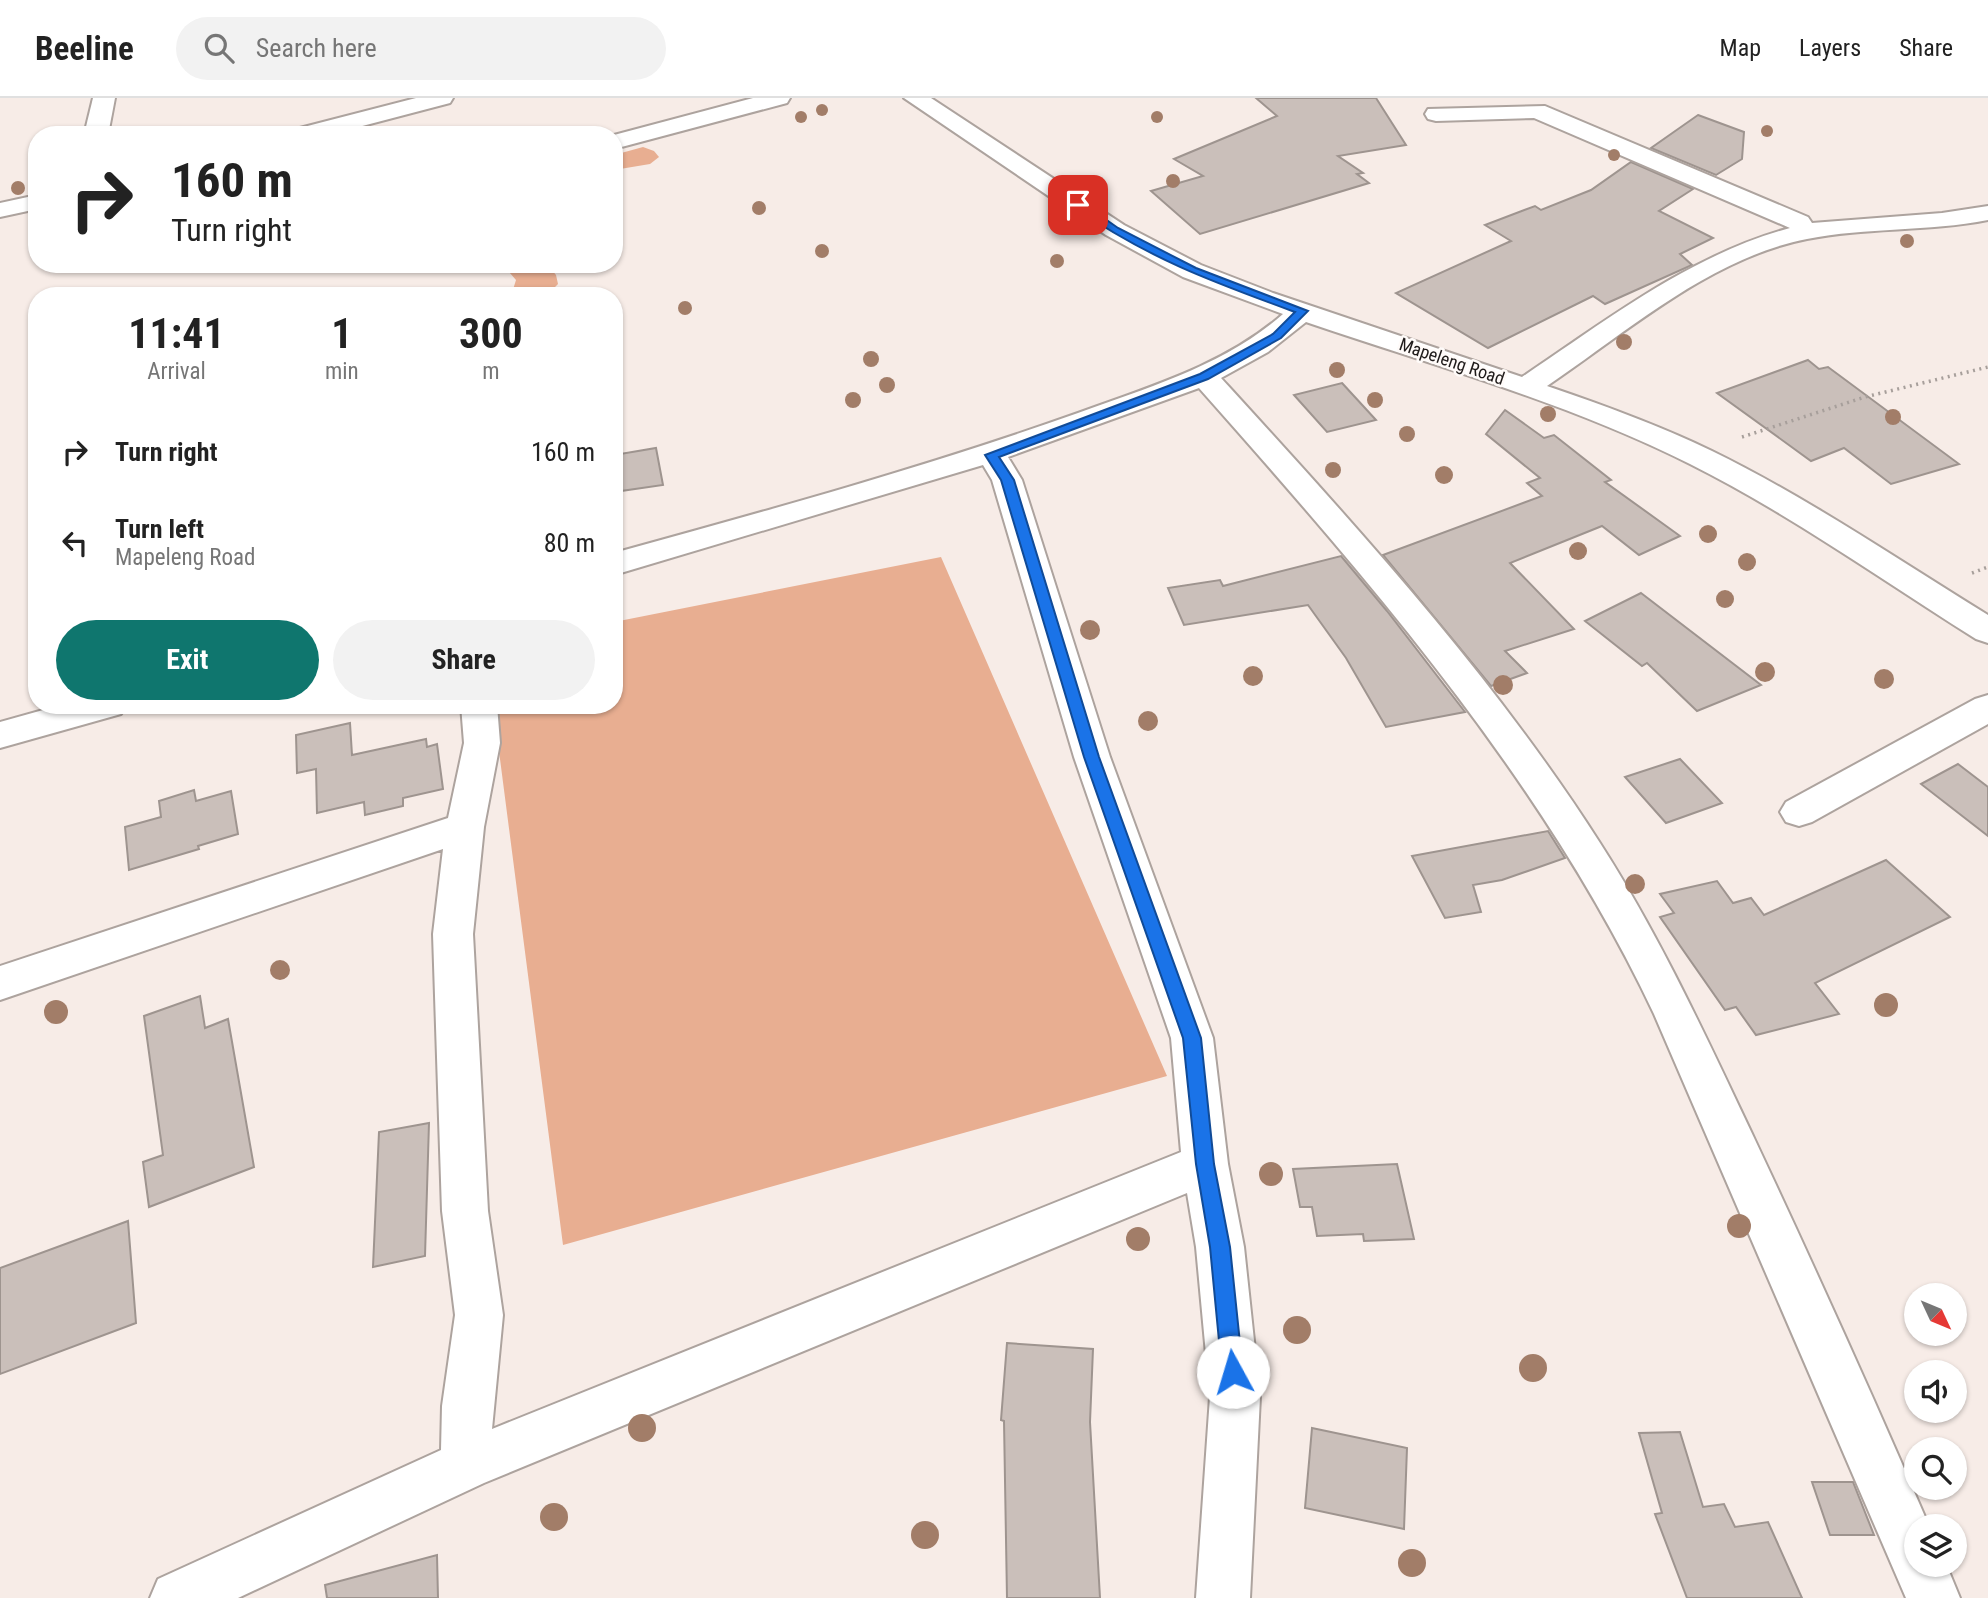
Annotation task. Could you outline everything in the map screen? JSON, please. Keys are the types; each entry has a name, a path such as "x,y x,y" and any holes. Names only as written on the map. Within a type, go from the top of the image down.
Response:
{"street":[{"path":"98,126 104,98"},
{"path":"335,126 442,98"},
{"path":"623,140 779,98"},
{"name":"Mapeleng Road","path":"915,98 1022,166 1115,230 1192,271 1613,418 1702,458 1800,513 1988,631"},
{"path":"1436,114 1537,111 1799,222 1805,231"},
{"path":"0,210 28,204"},
{"path":"1527,387 1618,324 1763,242 1805,231 1988,213"},
{"path":"623,561 992,455 1204,376 1277,336 1303,311"},
{"path":"1204,376 1346,533 1514,743 1631,929 1694,1056 1800,1289 1904,1531"},
{"path":"992,455 1007,480 1092,757 1192,1038 1205,1164 1220,1247 1235,1397 1223,1598"},
{"path":"1799,812 1988,708"},
{"path":"0,735 76,714"},
{"path":"466,1465 467,1406 479,1315 465,1211 453,934 464,827 482,743 480,714"},
{"path":"0,983 464,827"},
{"path":"177,1598 466,1465 1205,1164"},
{"path":"1924,1577 1933,1598"}],"path":[{"path":"1702,458 1717,445 1865,397 1988,367"}],"shaded area":[{"path":"643,147 654,151 659,157 650,164 623,168 623,153"},
{"path":"510,273 554,273 558,284 555,287 514,287 516,280"},
{"path":"941,557 1167,1076 563,1245 494,714 623,714 623,620"}],"building":[{"path":"1256,98 1376,98 1406,145 1338,156 1363,173 1357,174 1369,183 1200,234 1151,191 1203,176 1174,159 1277,116"},
{"path":"1698,115 1744,132 1742,159 1716,175 1651,148"},
{"path":"1631,162 1693,189 1659,211 1713,238 1680,254 1692,265 1605,304 1593,296 1488,348 1396,293 1511,241 1485,225 1535,206 1541,210 1591,190"},
{"path":"1808,360 1819,369 1828,367 1959,464 1891,484 1844,448 1811,461 1717,393"},
{"path":"1342,383 1376,420 1327,432 1294,395"},
{"path":"1505,410 1544,438 1554,435 1611,480 1605,482 1680,536 1639,555 1602,526 1510,563 1574,629 1505,651 1527,673 1491,686 1383,555 1542,496 1527,483 1540,478 1486,434"},
{"path":"656,448 663,485 623,491 623,454"},
{"path":"1341,556 1465,712 1386,727 1346,658 1308,605 1184,625 1168,588 1220,580 1223,586"},
{"path":"1641,593 1761,685 1697,711 1647,663 1642,666 1585,621"},
{"path":"350,723 352,755 426,739 427,747 437,744 443,789 403,798 403,806 365,815 364,802 317,813 316,769 297,773 296,735"},
{"path":"1680,759 1722,803 1666,823 1625,777"},
{"path":"1958,764 1988,787 1988,836 1921,784"},
{"path":"194,790 196,801 231,791 238,834 129,870 125,827 161,817 159,801"},
{"path":"1548,831 1565,858 1502,880 1473,885 1481,912 1445,918 1412,856"},
{"path":"1886,860 1950,917 1815,983 1839,1014 1756,1035 1736,1007 1725,1010 1660,917 1674,913 1660,894 1717,881 1733,903 1751,898 1764,915"},
{"path":"200,996 205,1028 228,1019 254,1167 149,1207 143,1162 163,1155 144,1016"},
{"path":"429,1123 425,1256 373,1267 379,1132"},
{"path":"1397,1164 1414,1239 1364,1241 1363,1234 1317,1236 1312,1207 1300,1207 1293,1169"},
{"path":"128,1221 136,1323 0,1374 0,1268"},
{"path":"1007,1343 1093,1349 1090,1422 1100,1598 1007,1598 1004,1421 1001,1420"},
{"path":"1312,1428 1407,1448 1404,1529 1305,1508"},
{"path":"1680,1432 1703,1507 1724,1504 1735,1527 1768,1522 1802,1598 1687,1598 1655,1514 1662,1513 1639,1433"},
{"path":"1812,1482 1853,1482 1874,1535 1830,1535"},
{"path":"437,1555 438,1598 327,1598 325,1585"}],"route":[{"path":"1078,205 1115,230 1192,271 1303,311 1277,336 1204,376 992,455 1007,480 1092,757 1192,1038 1205,1164 1220,1247 1233,1372"}]}
